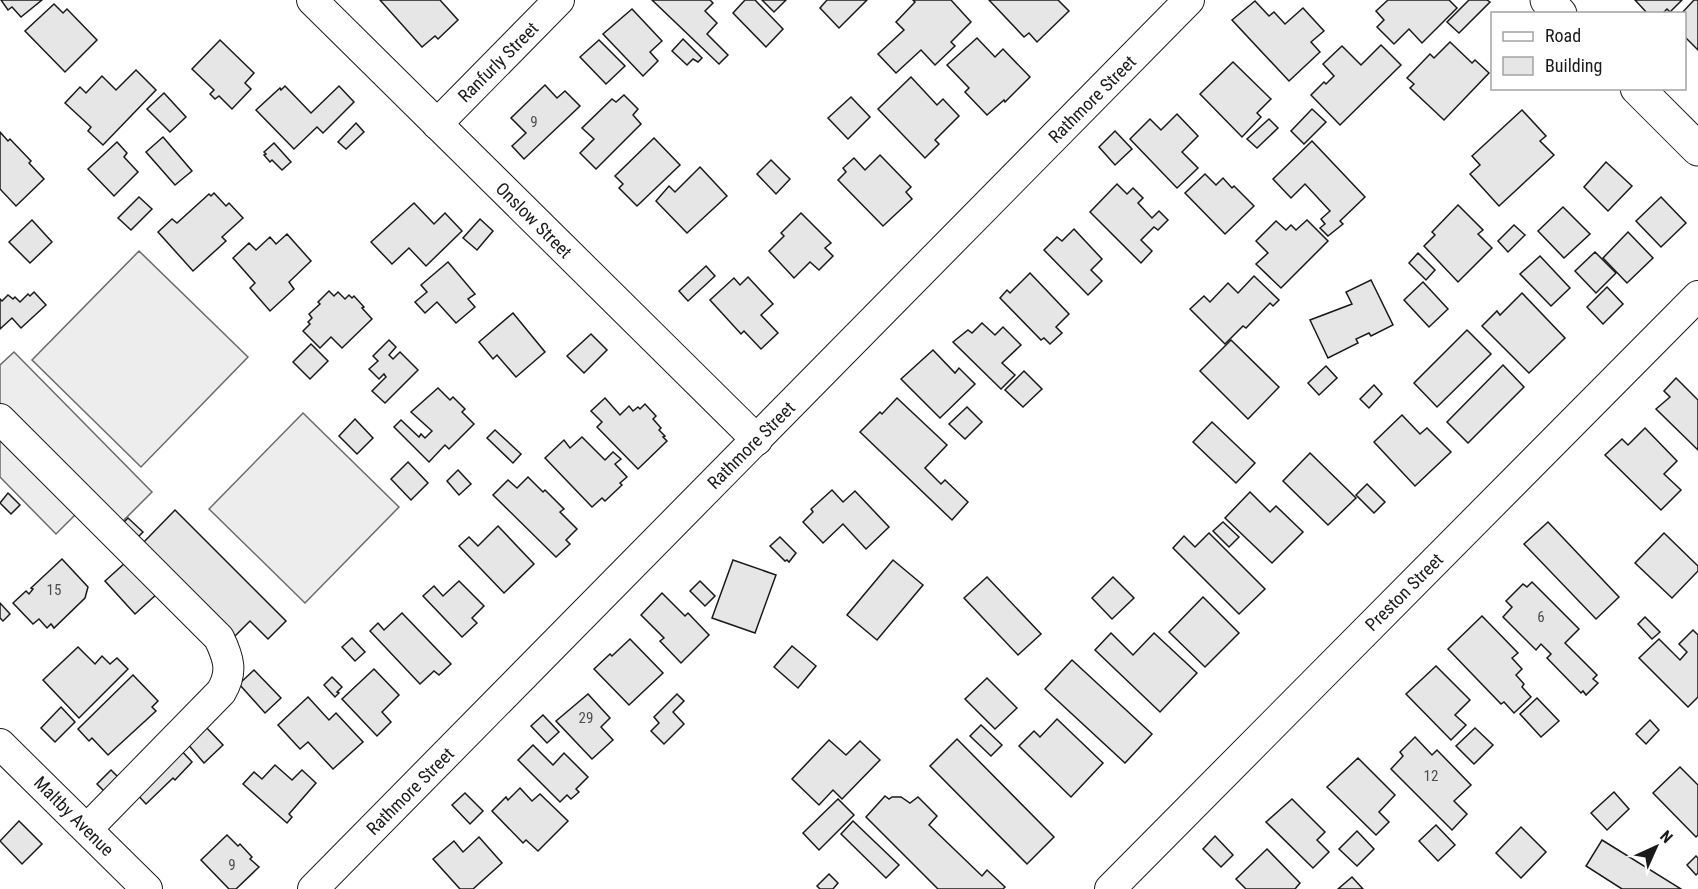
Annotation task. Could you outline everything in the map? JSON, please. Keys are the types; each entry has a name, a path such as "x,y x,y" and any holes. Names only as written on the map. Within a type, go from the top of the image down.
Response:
{"main road":[{"path":"1547,0 1558,12"},
{"path":"1638,90 1698,149"}],"street":[{"name":"Onslow Street","path":"312,0 757,440"},
{"name":"Ranfurly Street","path":"437,124 559,0"},
{"name":"Rathmore Street","path":"313,889 1189,0"},
{"name":"Preston Street","path":"1114,888 1698,296"},
{"path":"0,419 219,638 229,668 227,681 221,692 87,829"},
{"name":"Maltby Avenue","path":"0,744 147,889"}],"shaded area":[{"path":"139,251 248,357 141,467 32,360"},
{"path":"14,352 152,492 106,538 79,511 56,534 0,477 0,365"},
{"path":"303,413 399,507 305,603 209,509"}],"building":[{"path":"1,0 42,0 21,17 12,7 8,10"},
{"path":"380,0 440,0 458,20 438,39 435,36 422,47"},
{"path":"652,0 710,0 713,3 705,11 717,23 707,34 728,55 719,64"},
{"path":"745,0 755,0 783,29 766,47 733,13"},
{"path":"762,0 786,0 774,12"},
{"path":"827,0 867,0 839,28 820,8"},
{"path":"913,0 951,0 971,22 951,42 955,46 935,65 921,50 896,73 878,54 904,30 896,22 915,2"},
{"path":"989,0 1058,0 1069,11 1037,42 1029,33 1024,37"},
{"path":"1388,0 1449,0 1457,8 1422,43 1409,29 1394,44 1377,27 1384,20 1376,11"},
{"path":"1469,0 1490,2 1459,33 1447,22"},
{"path":"1635,0 1682,0 1670,12 1667,9 1664,12 1646,12"},
{"path":"1694,0 1698,0 1698,50 1686,38 1686,12 1683,12"},
{"path":"1255,1 1269,16 1274,12 1285,24 1303,8 1324,31 1311,42 1320,52 1289,81 1232,20"},
{"path":"54,4 63,13 67,9 97,40 65,72 25,31"},
{"path":"632,9 662,41 650,52 658,61 643,76 603,34"},
{"path":"977,38 995,57 1003,49 1030,77 1005,102 1004,100 987,115 965,92 969,88 947,65"},
{"path":"683,39 702,58 698,62 693,59 687,65 672,51"},
{"path":"220,40 254,73 245,83 251,89 232,109 219,96 215,99 210,94 214,90 192,69"},
{"path":"599,40 625,66 606,84 580,57"},
{"path":"1450,42 1472,63 1475,60 1489,73 1444,120 1410,88 1414,84 1407,78 1430,54 1434,58"},
{"path":"1381,45 1401,65 1340,125 1311,95 1334,76 1323,64 1342,46 1361,65"},
{"path":"1233,62 1271,99 1257,113 1261,117 1242,137 1200,94"},
{"path":"136,70 156,90 103,145 88,131 91,127 65,103 80,87 86,93 102,76 116,90"},
{"path":"911,77 937,105 943,99 959,116 935,140 939,144 925,158 878,109"},
{"path":"545,85 557,98 565,91 580,106 524,159 512,146 526,133 511,118"},
{"path":"285,86 311,113 339,86 354,102 323,133 317,127 294,149 256,110"},
{"path":"164,93 186,117 170,132 147,109"},
{"path":"624,95 638,109 633,115 641,124 596,169 580,153 594,139 582,128 612,99 616,102"},
{"path":"851,97 870,117 848,139 828,118"},
{"path":"1312,109 1326,122 1304,144 1291,131"},
{"path":"1522,110 1546,136 1540,141 1554,155 1499,206 1470,174 1480,165 1472,156"},
{"path":"1177,114 1198,136 1182,152 1198,168 1177,188 1130,139 1150,119 1161,130"},
{"path":"1269,119 1278,128 1257,148 1247,139"},
{"path":"356,123 364,132 346,149 338,142"},
{"path":"1115,131 1132,149 1115,165 1099,147"},
{"path":"0,132 31,161 29,163 44,179 16,206 0,189"},
{"path":"163,137 192,171 175,185 146,152"},
{"path":"654,138 680,165 637,206 619,188 623,184 615,176"},
{"path":"1312,141 1365,197 1340,221 1343,224 1328,236 1320,228 1325,224 1321,219 1330,211 1305,184 1291,198 1273,179"},
{"path":"117,142 127,153 124,157 138,172 114,196 88,169"},
{"path":"274,143 291,162 282,170 264,155 266,154 264,152"},
{"path":"880,155 911,187 906,192 912,199 883,226 838,180 846,172 843,168 854,158 865,170"},
{"path":"771,160 790,179 776,194 757,174"},
{"path":"1606,162 1632,186 1608,211 1584,187"},
{"path":"700,167 727,196 687,233 656,201 669,186 675,192"},
{"path":"1205,174 1216,185 1223,178 1254,206 1225,234 1185,193"},
{"path":"1117,184 1127,194 1133,188 1143,198 1138,203 1152,218 1159,211 1168,220 1158,230 1154,227 1141,240 1152,251 1141,263 1090,212"},
{"path":"214,193 226,206 229,203 243,218 222,237 226,241 193,271 158,232 172,219 177,223 209,194 211,196"},
{"path":"139,197 152,209 131,230 118,218"},
{"path":"1661,197 1686,223 1661,247 1636,221"},
{"path":"414,203 434,224 445,213 462,231 426,266 409,248 392,264 371,242"},
{"path":"1458,205 1483,230 1478,234 1492,248 1458,282 1424,246 1435,235 1432,232"},
{"path":"1563,207 1590,234 1564,258 1538,231"},
{"path":"801,213 831,243 825,248 833,256 819,270 810,262 794,278 769,251 784,236 781,233"},
{"path":"480,219 493,231 477,250 463,238"},
{"path":"32,220 52,242 30,263 9,242"},
{"path":"1307,220 1328,241 1281,288 1256,264 1268,253 1256,241 1276,221 1286,230 1291,225 1296,230"},
{"path":"1514,225 1525,235 1508,252 1498,241"},
{"path":"1074,229 1102,259 1091,270 1102,281 1088,295 1044,250 1057,237 1062,241"},
{"path":"1628,232 1653,258 1627,283 1603,258"},
{"path":"287,234 311,261 289,282 294,289 270,311 250,288 255,283 233,258 249,243 256,250 270,237 276,244"},
{"path":"1595,252 1616,273 1596,293 1575,271"},
{"path":"1418,253 1435,270 1426,280 1409,263"},
{"path":"1540,256 1570,288 1551,306 1520,274"},
{"path":"448,262 475,294 468,299 475,307 456,323 437,302 425,313 415,302 427,292 421,285"},
{"path":"706,266 715,276 688,301 679,291"},
{"path":"1030,273 1069,314 1056,327 1062,333 1050,344 1044,338 1041,340 1000,298 1007,290 1010,293"},
{"path":"1254,276 1279,300 1273,306 1270,303 1246,328 1243,326 1225,344 1190,309 1204,296 1210,302 1228,283 1238,293"},
{"path":"748,277 773,304 761,315 778,333 761,349 744,331 741,334 710,300 734,278 740,285"},
{"path":"1371,280 1393,325 1371,336 1369,333 1356,339 1358,343 1328,358 1310,320 1352,304 1346,292"},
{"path":"1423,282 1448,309 1429,327 1404,300"},
{"path":"1607,287 1623,304 1603,324 1587,307"},
{"path":"329,291 334,296 338,292 345,299 349,295 352,298 354,296 372,319 342,348 331,337 320,348 303,331 310,324 308,322 312,318 309,314"},
{"path":"34,292 46,305 21,328 12,318 0,329 0,299 2,301 8,295 20,302 28,294 30,296"},
{"path":"1522,293 1565,338 1529,373 1482,326 1497,311 1500,315"},
{"path":"513,313 545,352 516,377 497,355 493,359 479,342"},
{"path":"982,323 995,335 1003,327 1021,345 1002,363 1015,375 1001,389 953,342 968,330 972,333"},
{"path":"1467,330 1491,354 1437,407 1414,383"},
{"path":"591,334 607,350 584,373 567,356"},
{"path":"389,340 396,347 389,355 393,359 400,352 418,370 385,403 372,391 386,377 384,374 379,379 369,369 378,361 373,356"},
{"path":"1231,340 1279,387 1248,419 1200,371"},
{"path":"311,344 328,361 310,379 293,362"},
{"path":"933,350 955,373 959,368 975,384 940,418 901,379"},
{"path":"1503,365 1524,387 1468,443 1447,422"},
{"path":"1326,366 1337,378 1319,395 1308,383"},
{"path":"1024,371 1042,389 1023,407 1005,390"},
{"path":"1676,378 1698,400 1698,450 1656,409 1670,397 1664,391"},
{"path":"1374,385 1382,394 1369,408 1360,399"},
{"path":"438,388 450,400 453,397 465,409 462,412 474,424 449,449 445,445 429,462 394,427 401,420 419,437 421,434 425,438 432,431 411,412"},
{"path":"605,398 620,415 629,406 633,411 645,404 656,416 653,419 661,428 659,430 667,441 638,469 597,427 602,422 591,411"},
{"path":"897,398 947,445 925,468 941,484 945,480 968,502 952,520 860,432"},
{"path":"967,407 982,422 965,439 949,424"},
{"path":"1402,415 1420,434 1427,428 1451,452 1415,486 1374,442"},
{"path":"355,419 373,438 357,454 339,436"},
{"path":"1212,422 1255,463 1236,483 1193,442"},
{"path":"1645,428 1677,461 1664,474 1681,490 1661,510 1605,455 1622,439 1628,445"},
{"path":"495,430 521,454 513,463 487,438"},
{"path":"582,437 605,460 613,452 621,459 615,464 627,477 605,501 602,498 592,507 545,458 564,440 570,448"},
{"path":"1310,453 1356,498 1328,525 1283,481"},
{"path":"408,462 428,483 411,500 391,479"},
{"path":"458,470 471,484 459,495 447,481"},
{"path":"528,477 564,509 560,512 577,529 566,540 570,544 556,557 493,495 508,480 517,488"},
{"path":"1367,484 1385,502 1374,513 1356,495"},
{"path":"832,490 843,502 855,491 889,527 866,549 843,524 823,543 803,522 813,512 811,509"},
{"path":"1250,492 1270,512 1276,506 1303,532 1272,563 1225,518"},
{"path":"8,493 20,505 11,514 0,503"},
{"path":"175,510 286,621 268,639 250,621 234,637 142,544"},
{"path":"128,518 143,532 137,538 122,524"},
{"path":"1223,522 1239,537 1229,547 1213,531"},
{"path":"1548,522 1619,597 1596,619 1524,544"},
{"path":"498,526 534,564 504,593 459,546 469,537 478,546"},
{"path":"1209,533 1265,589 1239,614 1173,548 1184,536 1195,547"},
{"path":"1664,533 1698,566 1698,571 1672,598 1635,563"},
{"path":"780,537 796,553 789,562 785,561 770,546"},
{"path":"62,559 88,587 85,598 54,628 51,624 47,628 39,619 33,624 13,603 26,591 29,594 33,589 31,588"},
{"path":"733,560 776,575 755,633 712,618"},
{"path":"893,560 923,585 877,640 847,615"},
{"path":"125,563 158,593 135,614 105,581"},
{"path":"987,577 1041,634 1018,655 964,598"},
{"path":"1113,577 1134,598 1112,619 1092,598"},
{"path":"459,581 484,606 472,618 477,623 462,637 423,596 434,586 443,596"},
{"path":"700,581 715,596 705,606 690,591"},
{"path":"1532,582 1579,629 1565,643 1597,675 1593,679 1598,683 1586,695 1583,691 1581,693 1547,658 1551,654 1541,644 1536,650 1503,617 1512,607 1506,601 1523,584 1527,587"},
{"path":"662,593 685,616 688,613 709,635 681,663 660,641 664,638 641,615"},
{"path":"1203,597 1239,633 1205,667 1169,632"},
{"path":"0,603 10,614 3,621 0,618"},
{"path":"402,613 451,664 439,675 434,671 420,684 370,631 378,623 384,630"},
{"path":"1482,616 1518,653 1512,658 1522,669 1516,675 1524,684 1522,687 1531,697 1514,713 1504,702 1501,704 1448,649"},
{"path":"1645,617 1660,632 1652,639 1638,624"},
{"path":"1693,630 1698,635 1698,697 1688,707 1639,658 1659,639 1680,660 1687,652 1679,644"},
{"path":"1111,633 1133,655 1154,633 1197,673 1160,712 1095,650"},
{"path":"352,638 365,652 355,661 342,647"},
{"path":"630,639 663,673 629,705 594,669"},
{"path":"792,646 816,666 798,688 774,667"},
{"path":"78,647 95,664 102,656 110,664 117,658 128,669 79,718 43,680"},
{"path":"1072,660 1152,734 1125,763 1045,689"},
{"path":"1436,666 1470,700 1455,715 1466,725 1451,740 1406,694"},
{"path":"374,669 399,695 382,712 391,722 377,736 342,699"},
{"path":"254,670 281,698 265,713 239,684"},
{"path":"133,675 158,701 152,707 156,711 108,755 92,738 89,741 78,729"},
{"path":"332,677 342,687 335,697 324,685"},
{"path":"987,678 1017,708 995,729 965,699"},
{"path":"588,694 610,718 601,727 613,740 592,759 556,721"},
{"path":"677,694 684,701 673,712 684,724 664,744 651,731 659,723 654,717"},
{"path":"308,697 329,720 336,713 363,742 333,769 308,742 300,749 278,725"},
{"path":"1537,698 1559,721 1541,737 1520,714"},
{"path":"61,707 75,722 55,742 41,728"},
{"path":"543,715 559,732 547,743 531,726"},
{"path":"1057,719 1103,763 1071,797 1019,746 1034,731 1040,737"},
{"path":"1650,720 1659,730 1646,744 1636,734"},
{"path":"204,725 223,745 204,763 186,742"},
{"path":"981,725 1002,745 991,756 970,736"},
{"path":"1475,728 1493,745 1474,764 1456,746"},
{"path":"1415,737 1432,755 1437,750 1471,785 1454,801 1467,814 1452,830 1391,769 1403,756 1400,752"},
{"path":"957,739 1054,837 1027,864 930,766"},
{"path":"829,740 846,755 860,741 880,760 842,799 833,790 819,805 792,779"},
{"path":"533,745 553,765 564,753 588,777 576,789 579,792 571,799 567,795 560,802 518,760"},
{"path":"179,748 192,762 175,780 173,778 146,804 134,791"},
{"path":"1358,758 1395,795 1379,812 1389,822 1376,835 1327,787"},
{"path":"275,765 292,780 302,770 316,783 289,814 292,817 287,823 243,784 254,772 262,779"},
{"path":"1680,767 1698,785 1698,835 1696,837 1653,793"},
{"path":"111,770 121,780 107,794 97,784"},
{"path":"520,788 532,801 540,794 568,821 538,851 526,840 523,843 492,811 506,797 508,800"},
{"path":"1614,792 1629,809 1607,830 1591,813"},
{"path":"465,793 483,811 470,824 452,805"},
{"path":"885,796 889,799 901,797 910,803 918,797 937,816 929,825 982,876 987,870 1005,887 1003,889 938,889 866,817"},
{"path":"838,799 854,815 819,850 803,833"},
{"path":"1292,799 1325,832 1317,840 1329,852 1313,868 1266,822"},
{"path":"19,821 42,844 22,864 0,841"},
{"path":"853,821 899,865 886,878 841,834"},
{"path":"1436,825 1455,845 1438,861 1419,841"},
{"path":"1521,827 1546,852 1521,878 1496,853"},
{"path":"1357,831 1374,849 1357,866 1339,849"},
{"path":"227,835 238,846 240,844 252,857 250,859 259,867 236,889 229,889 201,860"},
{"path":"1215,836 1233,855 1221,867 1203,849"},
{"path":"479,837 502,863 473,889 460,889 433,859 454,841 463,852"},
{"path":"1602,840 1681,889 1622,889 1586,866"},
{"path":"1267,849 1300,883 1295,889 1246,889 1236,879"},
{"path":"1696,856 1698,873 1696,875 1687,865"},
{"path":"829,874 838,883 833,889 820,889 817,886"},
{"path":"1352,877 1363,889 1338,889"}]}
